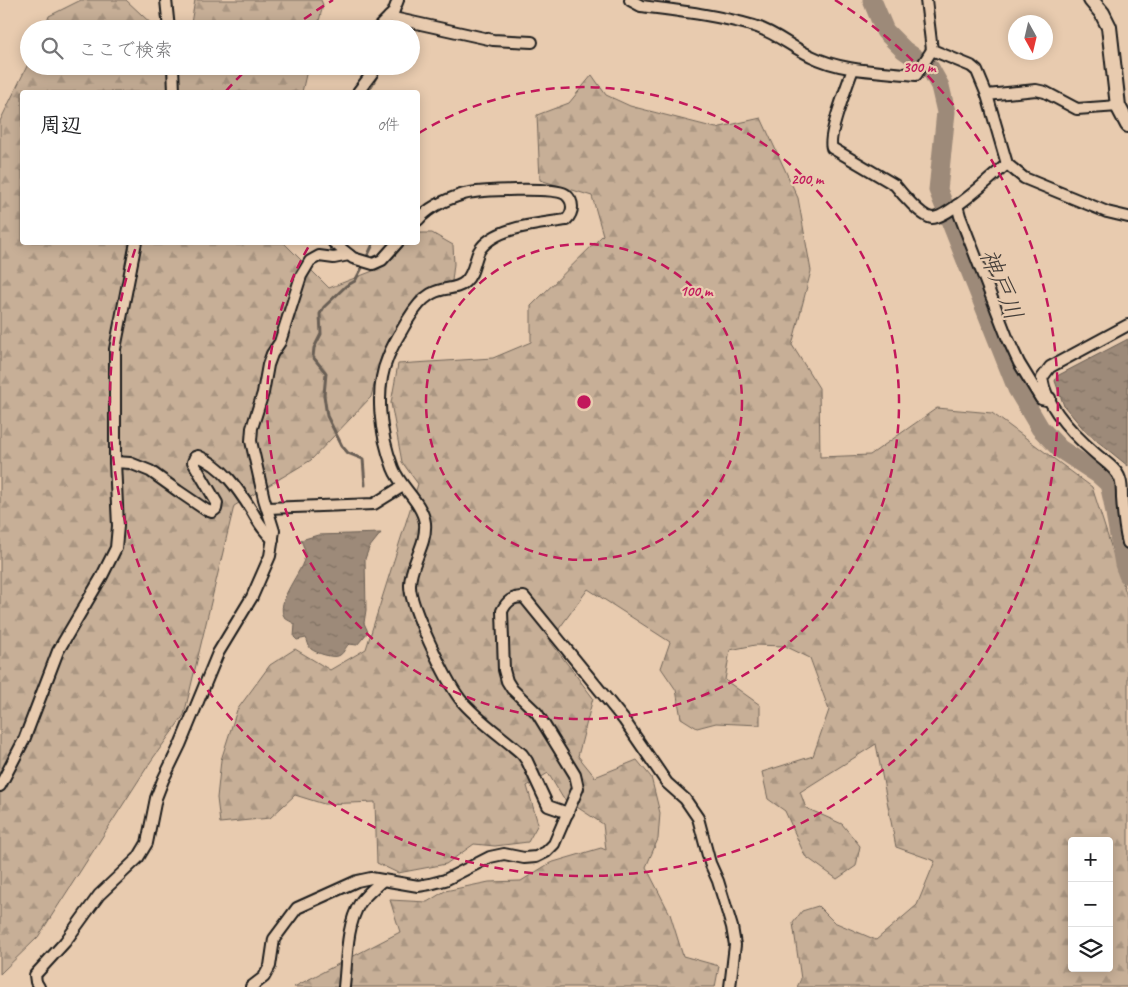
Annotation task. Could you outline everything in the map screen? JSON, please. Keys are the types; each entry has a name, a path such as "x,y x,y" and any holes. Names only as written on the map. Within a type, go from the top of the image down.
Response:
{"main road":[{"path":"1091,0 1102,13 1109,27 1118,106 1128,125"}],"street":[{"path":"166,0 168,20"},
{"path":"386,20 398,0"},
{"path":"630,0 641,6 714,16 755,26 768,31 812,57 853,69 916,75 931,52 926,0"},
{"path":"389,17 402,20"},
{"path":"420,24 492,40 532,42"},
{"path":"931,52 970,66 977,71 988,95 1007,164 1024,178 1107,212 1128,217"},
{"path":"853,69 832,132 830,143 832,148 895,185 925,215 931,218 956,207 1007,164"},
{"path":"173,75 174,90"},
{"path":"360,90 371,75"},
{"path":"988,95 1036,90 1046,92 1077,109 1118,106"},
{"path":"420,218 442,202 466,194 485,191 552,191 564,194 571,200 571,216 566,220 527,226 499,234 480,250 466,282 434,292 422,301 412,314 388,357 382,374 380,394 387,450 394,470 421,511 425,523 421,545 409,586 414,604 448,679 460,700 528,761 548,806 568,813"},
{"path":"956,207 1019,363 1042,399 1050,398"},
{"path":"0,786 24,740 58,651 101,578 116,548 118,526 115,462 115,349 135,245"},
{"path":"336,245 348,255 370,264 382,260 395,245"},
{"path":"39,987 35,975 65,942 99,895 138,858 147,843 159,789 180,745 218,653 252,597 270,556 274,531 251,441 252,428 263,392 268,365 272,354 280,342 301,276 310,262 319,256 334,258 348,255"},
{"path":"1128,326 1050,368 1042,378 1043,385 1065,424 1121,479 1124,528 1128,543"},
{"path":"115,462 130,463 150,471 212,512 216,509 217,504 194,462 195,456 206,459 220,469 237,487 266,533 273,539"},
{"path":"267,508 374,504 404,486"},
{"path":"251,987 264,977 270,966 274,939 296,908 357,881 371,878 418,886 430,884 445,880 490,857 504,854 524,858 536,857 546,852 554,844 578,788 575,776 537,713 506,681 502,611 506,603 514,597 524,597 624,720 667,784 684,800 698,818 710,863 718,881 732,926 735,945 730,987"},
{"path":"344,987 350,933 354,916 368,893 382,881"}],"green space":[{"path":"81,0 126,0 147,20 47,20 49,16"},
{"path":"195,0 321,0 323,5 319,20 192,20"},
{"path":"23,75 306,75 302,90 20,90 20,245 286,245 329,288 378,269 393,258 404,245 420,245 420,233 432,233 453,245 454,264 452,281 418,294 381,357 371,397 311,460 234,506 184,715 151,761 38,937 0,974 0,121"},
{"path":"592,75 606,95 630,106 716,128 761,118 798,198 811,271 792,345 819,388 820,457 870,455 937,408 992,413 1092,487 1128,599 1128,987 797,987 801,979 793,923 802,911 818,906 834,922 876,940 917,905 935,861 896,847 876,744 800,792 806,808 842,824 860,846 856,866 837,879 805,856 785,811 768,799 762,772 813,756 829,710 810,658 785,646 755,645 730,650 725,680 760,705 760,725 716,723 697,728 681,718 676,690 661,668 670,642 588,589 550,641 593,698 578,756 595,777 637,760 651,777 660,813 658,839 646,867 670,914 683,956 719,966 715,987 294,987 400,932 390,900 427,902 445,891 489,882 521,881 550,863 601,848 606,850 603,824 563,798 548,773 527,786 538,824 528,842 495,846 474,844 446,864 398,873 377,863 375,802 324,804 295,795 270,818 220,823 217,798 221,760 237,710 270,665 295,649 330,670 366,649 418,484 402,462 391,403 398,364 493,358 531,342 531,306 603,235 592,196 540,180 537,115 569,103"}],"water":[{"path":"1128,339 1128,466 1086,432 1064,406 1055,381 1057,376"},
{"path":"381,533 369,548 365,559 366,610 364,623 368,632 357,645 349,644 342,654 338,656 324,655 313,651 306,638 297,640 294,637 295,624 285,618 282,611 286,595 305,555 301,540 318,535"}],"waterway":[{"name":"神戸川","path":"872,0 885,31 904,50 930,68 940,86 946,112 938,190 1017,389 1040,428 1060,449 1098,474 1109,484 1124,564 1128,575"},
{"path":"369,90 377,75"},
{"path":"366,259 373,245"},
{"path":"364,264 355,281 346,286 324,307 320,314 321,334 314,348 313,357 326,373 324,395 327,416 342,446 348,453 363,459 365,485"}]}
